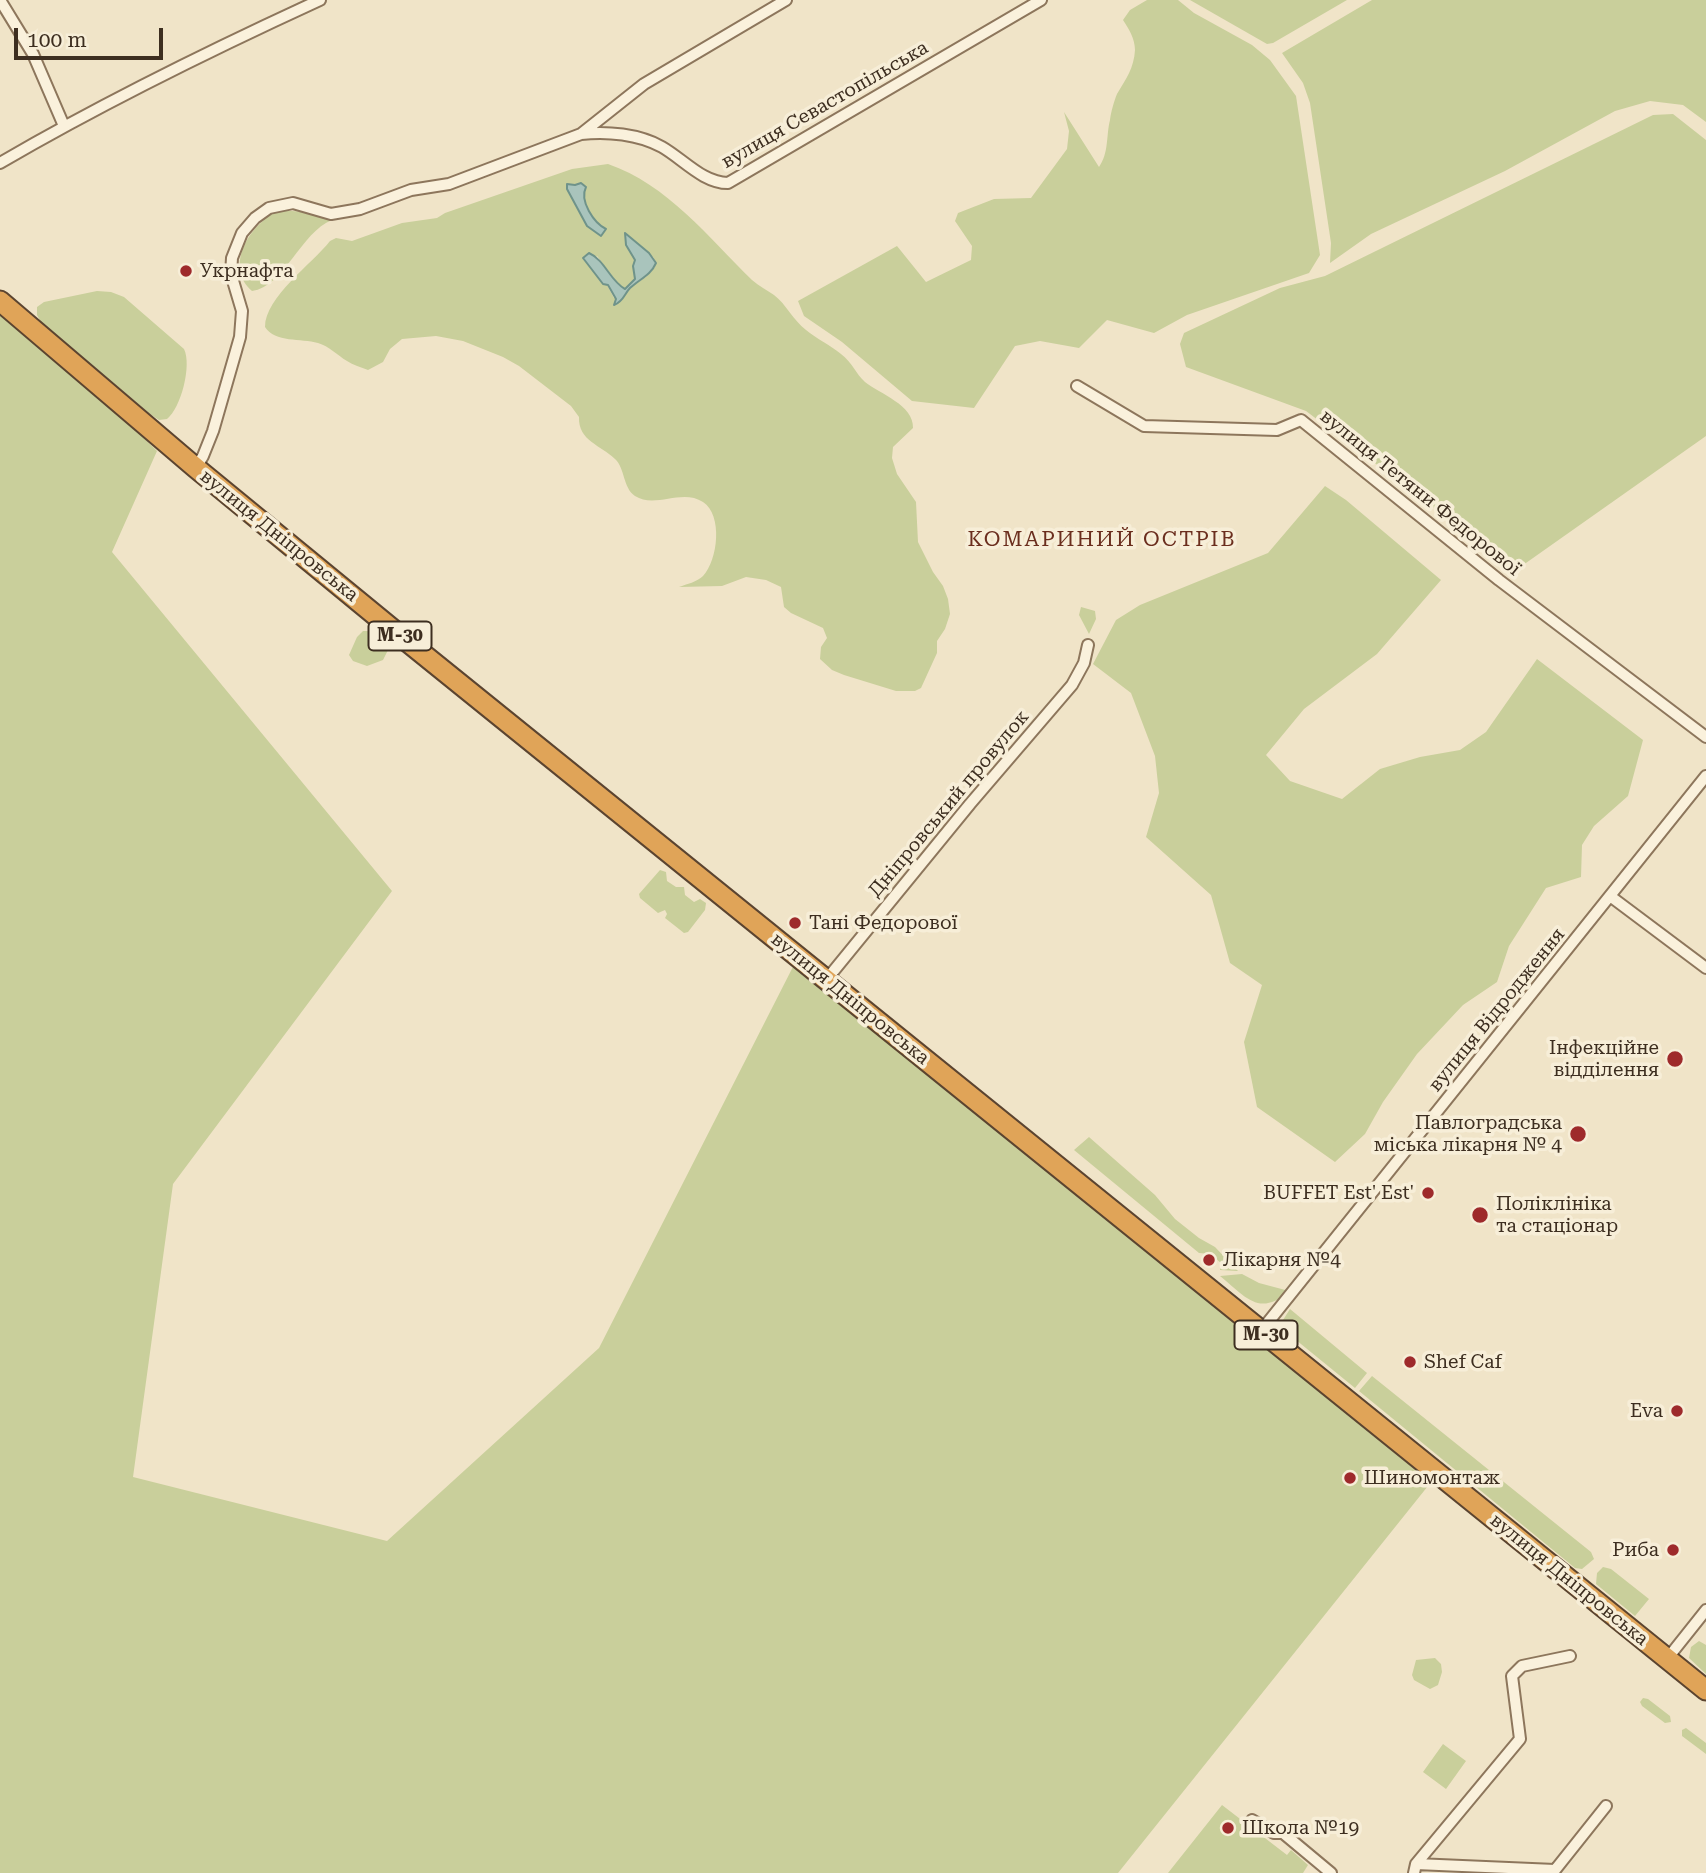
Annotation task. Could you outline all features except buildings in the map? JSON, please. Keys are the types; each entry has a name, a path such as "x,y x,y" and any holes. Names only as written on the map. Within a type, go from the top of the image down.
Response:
{"highway":[{"name":"вулиця Дніпровська","path":"0,302 408,642 1706,1690"}],"street":[{"path":"0,0 33,54 64,126"},
{"path":"0,163 64,126 320,0"},
{"path":"196,468 213,431 240,337 242,311 231,274 232,258 242,233 255,218 269,208 293,203 331,214 360,209 411,190 449,184 581,134 644,84 786,0"},
{"name":"вулиця Севастопільська","path":"581,134 604,133 653,142 712,181 728,183 1041,0"},
{"name":"вулиця Тетяни Федорової","path":"1077,386 1144,426 1277,430 1301,420 1499,580 1706,737"},
{"name":"Дніпровський провулок","path":"827,979 970,804 1072,685 1084,663 1088,645"},
{"name":"вулиця Відродження","path":"1261,1331 1706,776"},
{"path":"1610,896 1706,968"},
{"path":"1667,1659 1706,1610"},
{"path":"1415,1869 1520,1739 1512,1676 1522,1666 1570,1656"},
{"path":"1415,1869 1555,1870 1606,1806"},
{"path":"1252,1820 1274,1833 1283,1833 1331,1873"}],"green space":[{"path":"1147,0 1178,0 1194,13 1252,45 1270,60 1296,96 1320,255 1309,273 1187,315 1154,333 1107,320 1079,348 1040,341 1015,346 974,408 912,401 842,342 804,316 798,301 897,246 926,282 971,260 972,246 955,221 958,213 994,199 1031,198 1067,149 1069,131 1064,112 1099,167 1106,150 1115,100 1129,73 1134,56 1133,38 1123,20 1130,10"},
{"path":"1190,0 1347,0 1267,44"},
{"path":"1372,0 1706,0 1706,122 1683,105 1650,101 1615,111 1505,171 1371,234 1330,263 1331,243 1310,103 1303,83 1282,53"},
{"path":"1673,114 1706,140 1706,436 1516,570 1306,411 1186,367 1180,344 1184,333 1280,288 1325,276 1653,115"},
{"path":"608,164 629,173 668,198 752,280 778,299 801,326 841,354 865,382 895,401 908,413 913,428 893,447 892,458 897,474 916,502 918,542 943,586 950,614 937,641 937,653 921,688 915,691 896,691 832,670 820,659 821,647 827,638 823,628 791,613 784,607 781,587 766,580 746,577 722,586 679,587 701,578 712,560 716,527 709,508 695,498 651,500 635,496 628,488 618,463 582,432 579,417 571,406 503,357 463,341 436,336 402,339 390,349 383,362 368,370 349,362 322,344 275,336 265,327 267,316 281,293 330,241 336,238 352,241 402,223 437,218 572,169","holes":["581,183 586,187 584,198 588,209 602,228 587,226 567,189","626,235 654,258 655,267 646,277 614,298 589,264 597,256 625,289 635,279 635,260 628,249"]},
{"path":"280,210 304,212 332,220 311,236 274,280 252,291 244,281 240,269 244,246 259,224"},
{"path":"97,291 124,297 184,349 187,365 184,386 177,406 167,419 159,420 150,414 41,322 37,315 37,307 44,302"},
{"path":"0,296 157,451 112,552 392,891 173,1184 133,1477 387,1541 599,1348 800,953 1440,1471 1118,1873 0,1873"},
{"path":"1325,486 1346,500 1441,580 1377,654 1304,709 1266,755 1290,781 1342,799 1380,769 1420,757 1460,750 1486,732 1537,659 1643,740 1628,796 1594,826 1582,845 1581,877 1546,888 1509,946 1497,982 1463,1005 1417,1054 1383,1102 1365,1134 1335,1162 1257,1107 1244,1042 1262,985 1230,963 1211,895 1146,837 1159,793 1155,756 1131,693 1093,664 1116,620 1140,605 1268,553"},
{"path":"1081,607 1095,611 1096,619 1089,634 1079,615"},
{"path":"363,631 376,633 385,640 389,648 383,660 367,666 353,661 349,655 357,637"},
{"path":"660,870 666,872 667,881 676,887 684,887 685,895 694,902 700,899 706,903 705,910 688,932 684,933 665,918 665,910 658,913 640,898 639,894"},
{"path":"1089,1137 1155,1195 1175,1219 1215,1247 1238,1271 1220,1270 1221,1263 1210,1254 1199,1253 1074,1150"},
{"path":"1242,1274 1259,1283 1289,1291 1269,1303 1261,1303 1245,1297 1220,1276"},
{"path":"1290,1309 1367,1373 1355,1388 1285,1331 1283,1320"},
{"path":"1372,1376 1591,1552 1594,1559 1582,1569 1575,1568 1359,1391"},
{"path":"1603,1567 1611,1569 1649,1599 1635,1616 1596,1584 1597,1573"},
{"path":"1699,1641 1706,1645 1706,1674 1689,1658 1691,1647"},
{"path":"1435,1658 1441,1664 1442,1672 1438,1685 1430,1689 1414,1680 1412,1675 1416,1660"},
{"path":"1643,1698 1670,1716 1671,1722 1665,1723 1642,1706 1640,1702"},
{"path":"1686,1728 1706,1743 1706,1754 1682,1736 1682,1730"},
{"path":"1443,1744 1466,1761 1446,1789 1423,1772"},
{"name":"Школа №19","path":"1222,1805 1287,1855 1291,1850 1308,1865 1303,1873 1168,1873"}],"water":[{"path":"581,183 586,187 584,199 589,211 606,229 601,236 587,226 567,189 567,184"},
{"path":"625,233 649,253 656,263 648,274 614,305 616,299 608,285 603,284 583,258 589,253 595,256 625,289 635,279 635,260 626,245"}],"place":[{"name":"Укрнафта","path":"186,271"},
{"name":"Тані Федорової","path":"795,923"},
{"name":"Інфекційне відділення","path":"1675,1059"},
{"name":"Павлоградська міська лікарня № 4","path":"1578,1134"},
{"name":"BUFFET Est' Est'","path":"1428,1193"},
{"name":"Поліклініка та стаціонар","path":"1480,1215"},
{"name":"Лікарня №4","path":"1209,1260"},
{"name":"Shef Caf","path":"1410,1362"},
{"name":"Eva","path":"1677,1411"},
{"name":"Шиномонтаж","path":"1350,1478"},
{"name":"Риба","path":"1673,1550"},
{"name":"Школа №19","path":"1228,1828"}],"district":[{"name":"КОМАРИНИЙ ОСТРІВ","path":"1102,540"}]}
